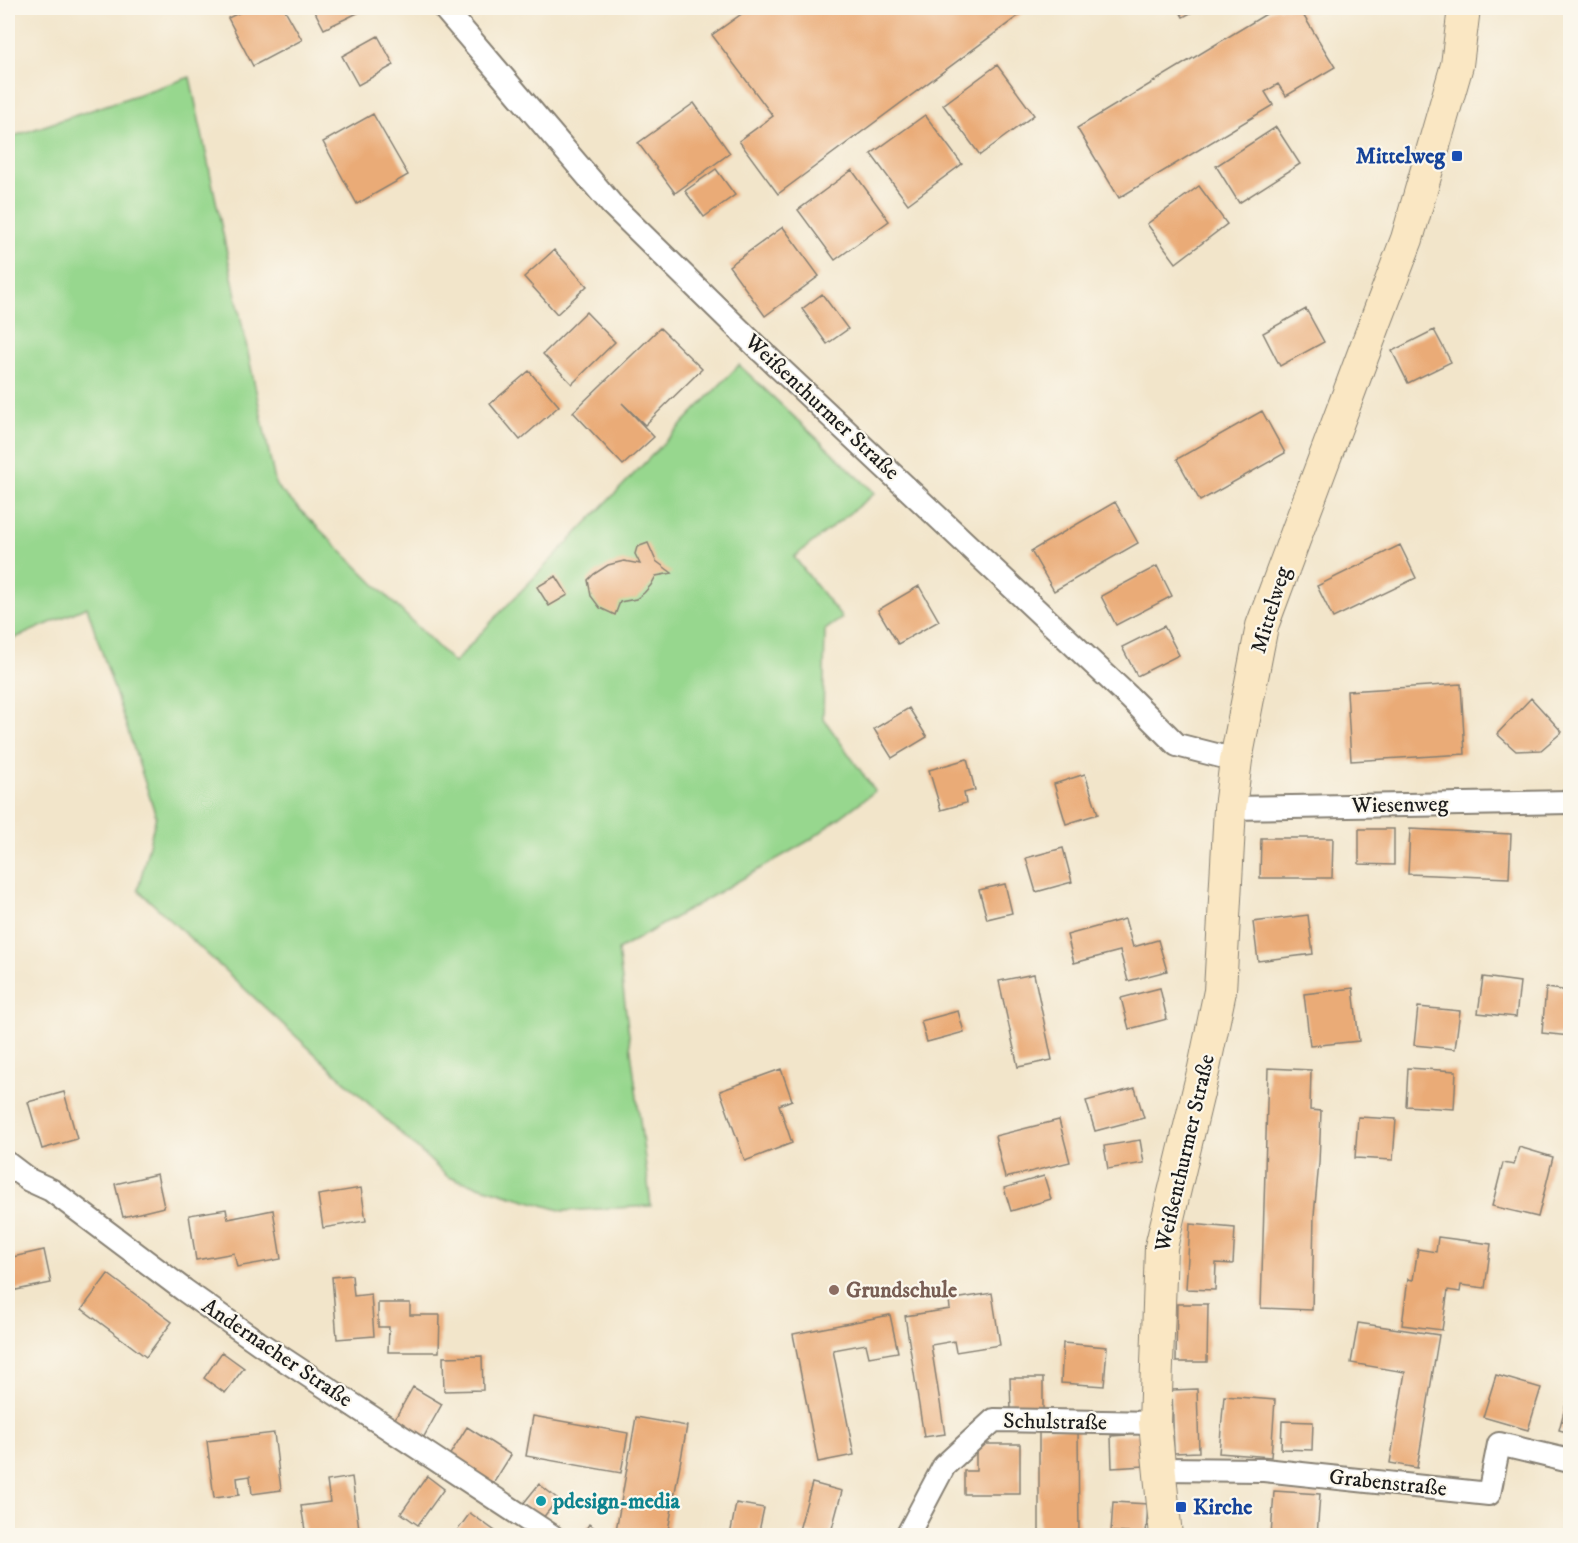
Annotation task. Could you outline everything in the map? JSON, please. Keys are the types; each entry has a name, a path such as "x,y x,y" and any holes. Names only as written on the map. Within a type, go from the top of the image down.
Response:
{"street":[{"name":"Weißenthurmer Straße","path":"444,8 612,205 756,346 1131,698 1177,745 1236,759"},
{"name":"Mittelweg","path":"1230,808 1236,759 1262,626 1407,239 1457,65 1464,8"},
{"name":"Wiesenweg","path":"1230,808 1570,802"},
{"name":"Weißenthurmer Straße","path":"1166,1536 1155,1423 1161,1247 1220,991 1230,808"},
{"name":"Andernacher Straße","path":"8,1164 29,1180 51,1190 259,1343 552,1536"},
{"name":"Schulstraße","path":"907,1536 944,1466 994,1420 1155,1423"},
{"name":"Grabenstraße","path":"1161,1469 1264,1470 1490,1494 1499,1444 1570,1461"}],"green space":[{"path":"190,77 276,486 454,663 739,365 875,493 794,557 842,618 825,630 823,718 875,791 810,840 618,950 651,1206 563,1211 448,1177 138,890 156,816 87,607 8,641 8,138"}],"building":[{"path":"249,8 284,8 302,40 253,66 228,18"},
{"path":"313,8 368,8 324,29"},
{"path":"750,8 1029,8 778,194 739,141 773,116 712,35"},
{"path":"1178,8 1200,8 1183,17"},
{"path":"1276,8 1299,8 1335,67 1286,96 1278,84 1265,92 1273,105 1119,198 1077,128"},
{"path":"378,36 394,65 358,85 342,56"},
{"path":"997,65 1034,115 980,155 943,105"},
{"path":"694,103 730,153 675,193 638,143"},
{"path":"373,114 408,175 357,204 323,142"},
{"path":"925,115 962,164 908,204 871,154"},
{"path":"1276,127 1300,164 1239,203 1216,166"},
{"path":"716,169 735,195 704,217 685,191"},
{"path":"852,170 889,221 835,260 798,210"},
{"path":"1199,186 1227,224 1176,263 1147,224"},
{"path":"783,227 819,276 765,316 729,266"},
{"path":"554,250 587,286 557,314 524,277"},
{"path":"822,294 848,329 827,344 802,309"},
{"path":"1306,309 1324,342 1280,366 1263,333"},
{"path":"586,312 615,342 572,384 543,354"},
{"path":"660,328 702,369 645,425 622,403 654,437 623,465 573,412"},
{"path":"1434,330 1451,362 1408,383 1392,351"},
{"path":"529,371 559,406 520,440 490,404"},
{"path":"1262,411 1285,453 1200,501 1177,459"},
{"path":"1115,502 1138,543 1054,591 1031,551"},
{"path":"648,543 656,561 672,573 656,576 651,585 636,599 620,602 615,615 600,608 591,596 588,580 608,565 624,561 640,564 635,554 637,547"},
{"path":"1400,545 1416,578 1333,618 1317,586"},
{"path":"1157,566 1172,596 1116,625 1101,596"},
{"path":"556,576 568,595 549,606 537,587"},
{"path":"919,586 939,621 898,644 878,610"},
{"path":"1164,626 1179,655 1137,676 1122,647"},
{"path":"1461,684 1465,754 1351,761 1347,691"},
{"path":"1531,698 1562,732 1541,750 1516,751 1497,734"},
{"path":"909,708 927,737 892,758 874,729"},
{"path":"967,759 975,790 964,793 966,803 941,810 929,770"},
{"path":"1085,774 1098,814 1066,824 1054,784"},
{"path":"1359,829 1394,829 1394,865 1359,864"},
{"path":"1410,829 1511,834 1509,878 1408,874"},
{"path":"1261,838 1333,838 1332,878 1260,878"},
{"path":"1063,848 1072,882 1036,892 1026,858"},
{"path":"1005,884 1012,913 987,919 979,890"},
{"path":"1308,915 1313,954 1258,961 1253,922"},
{"path":"1125,919 1133,947 1158,940 1167,971 1128,981 1120,951 1074,963 1067,935"},
{"path":"1034,974 1052,1060 1018,1067 999,981"},
{"path":"1483,977 1520,982 1516,1017 1478,1013"},
{"path":"1160,988 1167,1019 1129,1029 1121,998"},
{"path":"1353,988 1359,1041 1310,1046 1304,994"},
{"path":"1546,988 1570,991 1570,1036 1542,1033"},
{"path":"1418,1007 1460,1011 1455,1049 1414,1045"},
{"path":"958,1011 964,1032 927,1042 921,1021"},
{"path":"1268,1068 1311,1070 1310,1110 1321,1111 1314,1215 1312,1310 1261,1308"},
{"path":"1408,1068 1456,1071 1454,1109 1406,1106"},
{"path":"781,1069 792,1100 779,1105 792,1143 745,1161 720,1091"},
{"path":"1135,1088 1144,1118 1095,1131 1086,1101"},
{"path":"64,1092 77,1139 42,1149 28,1102"},
{"path":"1358,1117 1396,1119 1393,1160 1355,1158"},
{"path":"1059,1120 1070,1162 1005,1178 995,1136"},
{"path":"1140,1140 1144,1163 1108,1169 1104,1146"},
{"path":"1519,1147 1553,1157 1538,1217 1492,1206 1503,1163 1514,1165"},
{"path":"157,1174 164,1207 123,1217 115,1184"},
{"path":"1044,1176 1051,1199 1011,1211 1004,1188"},
{"path":"361,1188 366,1221 323,1228 318,1195"},
{"path":"226,1209 228,1219 273,1210 281,1259 237,1267 234,1253 196,1260 189,1215"},
{"path":"1190,1224 1235,1228 1233,1264 1216,1263 1215,1290 1186,1289"},
{"path":"1438,1237 1491,1244 1485,1288 1461,1285 1460,1292 1448,1290 1442,1330 1402,1325 1408,1279 1413,1280 1418,1249 1436,1252"},
{"path":"44,1250 51,1283 11,1291 8,1258"},
{"path":"108,1274 172,1322 146,1357 82,1309"},
{"path":"352,1275 354,1296 371,1294 374,1336 337,1339 332,1277"},
{"path":"992,1293 1000,1345 956,1352 954,1341 931,1345 945,1434 924,1437 905,1316 950,1309 949,1300"},
{"path":"378,1303 410,1303 410,1315 440,1315 439,1352 388,1352 389,1327 378,1327"},
{"path":"1177,1304 1208,1304 1207,1362 1176,1362"},
{"path":"890,1315 898,1352 869,1357 866,1344 833,1350 854,1455 818,1462 793,1334"},
{"path":"1358,1323 1439,1335 1417,1468 1390,1463 1405,1372 1351,1363"},
{"path":"1063,1343 1107,1347 1104,1386 1061,1383"},
{"path":"222,1352 244,1368 225,1393 204,1378"},
{"path":"482,1356 483,1390 444,1391 443,1357"},
{"path":"1496,1375 1541,1388 1528,1430 1483,1417"},
{"path":"1010,1378 1043,1378 1043,1412 1011,1412"},
{"path":"413,1387 442,1404 422,1440 392,1424"},
{"path":"1197,1389 1199,1452 1174,1453 1172,1390"},
{"path":"1570,1389 1570,1433 1559,1430"},
{"path":"1224,1396 1275,1400 1271,1457 1219,1453"},
{"path":"533,1416 628,1433 621,1473 526,1456"},
{"path":"636,1417 687,1426 667,1536 615,1536"},
{"path":"1282,1421 1313,1422 1312,1450 1281,1449"},
{"path":"467,1427 511,1455 491,1487 447,1459"},
{"path":"1078,1428 1079,1536 1039,1536 1039,1429"},
{"path":"274,1433 281,1490 252,1494 250,1476 237,1478 239,1495 214,1498 207,1441"},
{"path":"1142,1434 1144,1466 1112,1468 1111,1436"},
{"path":"976,1444 1020,1444 1020,1494 964,1494 964,1471 976,1471"},
{"path":"427,1476 444,1489 418,1525 401,1513"},
{"path":"352,1477 360,1536 306,1536 301,1506 330,1502 327,1481"},
{"path":"812,1483 842,1491 830,1536 820,1536 799,1530"},
{"name":"pdesign-media","path":"539,1484 558,1499 542,1519 523,1504"},
{"path":"1274,1491 1320,1494 1317,1536 1271,1536"},
{"path":"1113,1502 1148,1504 1146,1534 1111,1532"},
{"path":"736,1503 764,1508 758,1536 730,1536"},
{"path":"470,1513 495,1531 492,1536 454,1535"},
{"path":"589,1524 607,1536 582,1536"}],"place":[{"name":"Mittelweg","path":"1457,156"},
{"name":"Grundschule","path":"834,1290"},
{"name":"pdesign-media","path":"541,1501"},
{"name":"Kirche","path":"1181,1507"}]}
